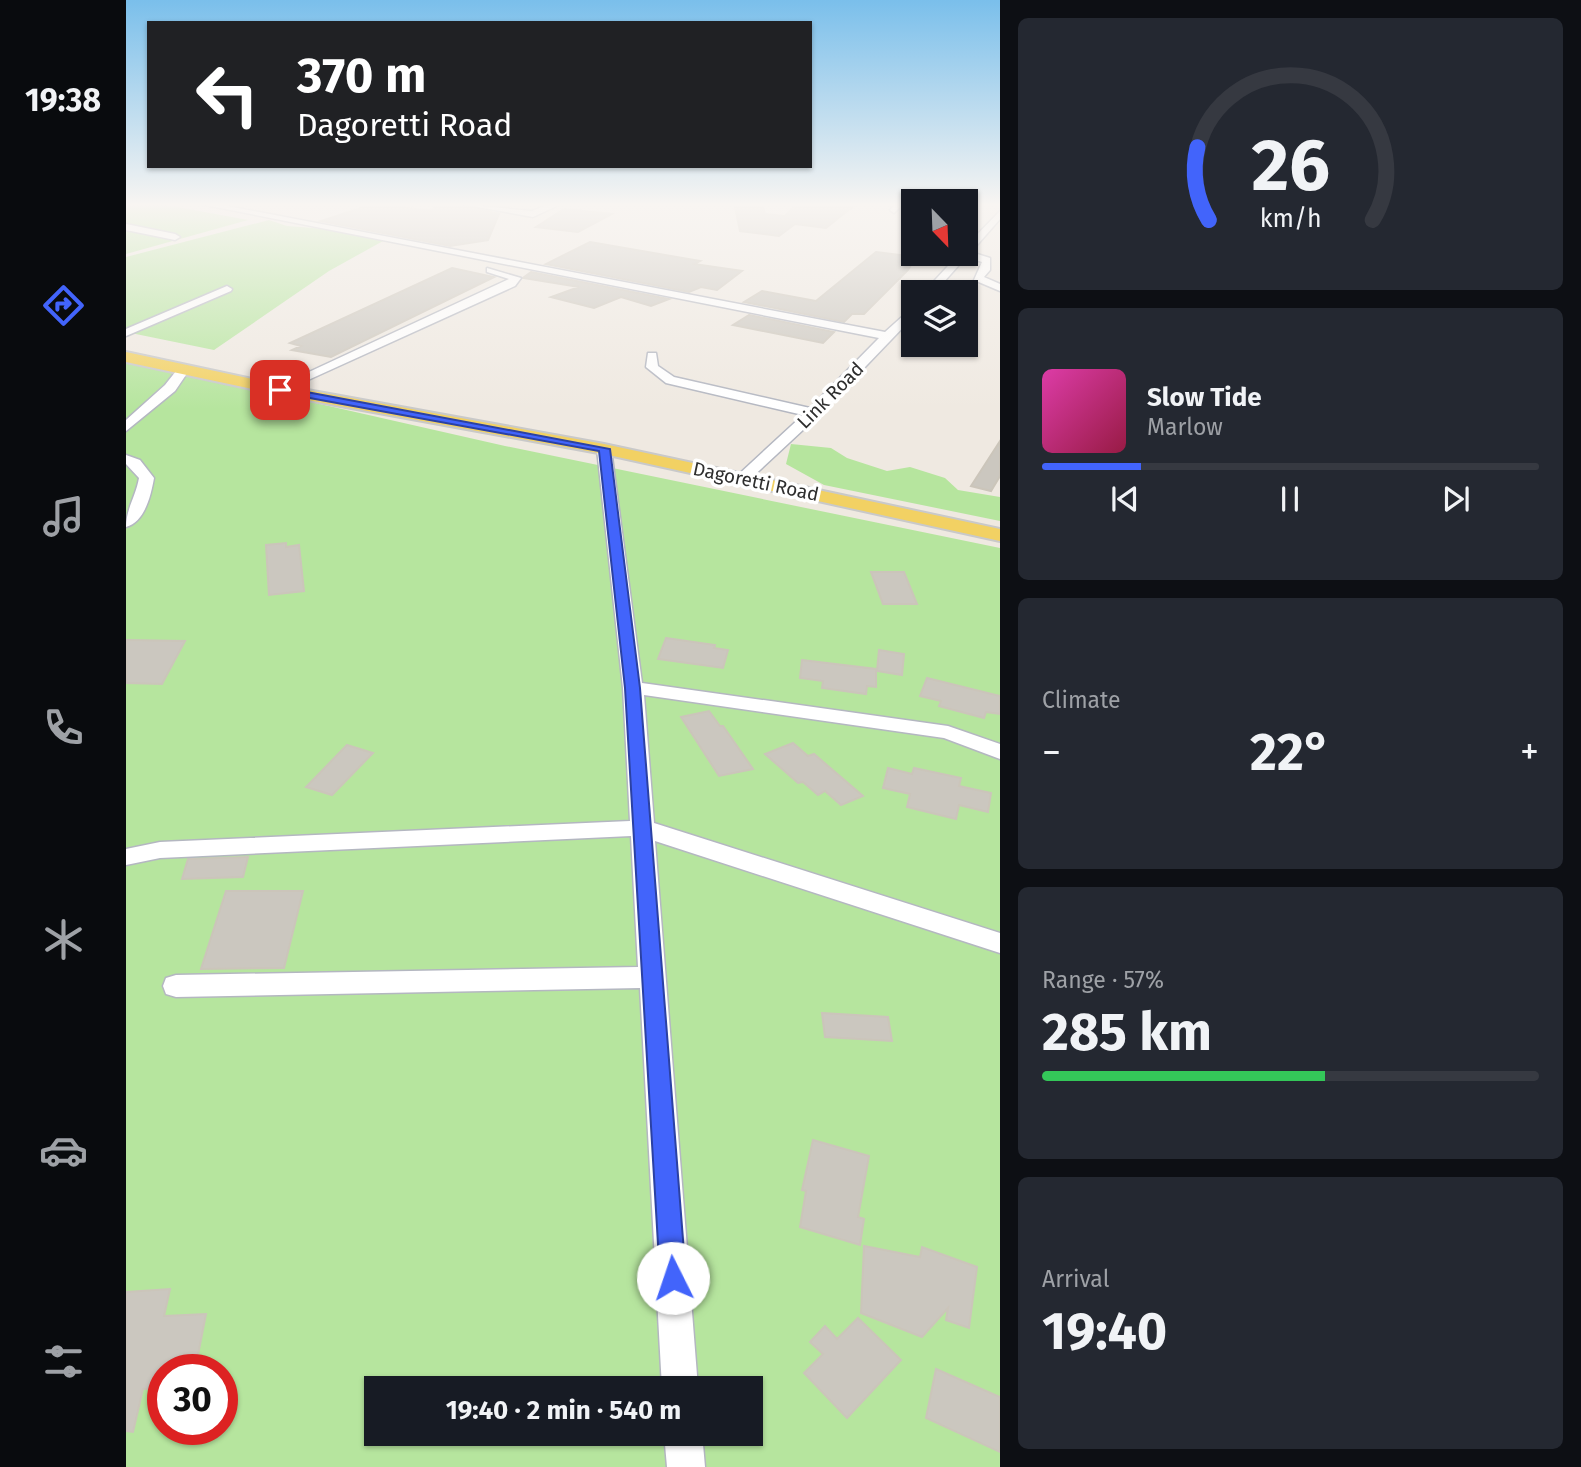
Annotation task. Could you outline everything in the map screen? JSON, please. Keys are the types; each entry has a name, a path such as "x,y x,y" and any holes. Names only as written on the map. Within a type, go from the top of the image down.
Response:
{"main road":[{"name":"Dagoretti Road","path":"126,342 303,378 512,430"},
{"name":"Dagoretti Road","path":"126,357 280,390 512,430 1000,535"},
{"path":"280,390 304,387 306,383 303,378"}],"street":[{"path":"303,378 511,284 516,278 505,272"},
{"path":"556,272 888,337"},
{"path":"983,272 978,278 1000,289"},
{"path":"126,333 227,289"},
{"name":"Link Road","path":"743,478 813,413 901,323"},
{"path":"652,356 652,367 657,374 670,380 813,413"},
{"path":"126,427 162,396 184,369"},
{"path":"604,449 632,688 679,1376"},
{"path":"126,459 135,463 147,478 142,502 126,522"},
{"path":"632,688 948,732 1000,752"},
{"path":"126,857 160,850 642,828 1000,943"},
{"path":"176,986 652,977"},
{"path":"684,1446 686,1467"}],"green space":[{"path":"126,272 327,272 214,350 126,332"},
{"path":"126,360 505,446 1000,548 1000,1467 126,1467"},
{"path":"791,444 831,448 847,458 887,471 910,467 945,478 958,490 1000,497 1000,521 824,485 786,464"}],"building":[{"path":"442,272 473,272 494,277 331,357 292,350 301,346 290,343"},
{"path":"533,272 669,299 651,306 621,297 594,308 551,297 579,287 523,278"},
{"path":"589,272 740,272 717,290 701,287 689,292"},
{"path":"851,272 906,272 864,314 852,314 844,322 744,302 762,291 816,301"},
{"path":"749,315 834,332 823,343 733,325"},
{"path":"1000,441 1000,476 991,491 971,486"},
{"path":"286,543 286,547 299,545 304,591 269,595 266,545"},
{"path":"871,572 904,572 917,604 883,604"},
{"path":"666,638 715,645 714,648 728,650 723,668 658,659"},
{"path":"126,640 185,641 162,684 126,683"},
{"path":"879,650 904,654 902,675 877,671"},
{"path":"802,660 876,669 876,687 867,686 866,694 822,688 823,681 800,678"},
{"path":"927,678 1000,696 1000,714 986,712 984,718 939,706 941,701 920,696"},
{"path":"709,711 753,769 719,776 681,717"},
{"path":"793,743 808,756 814,754 863,796 841,805 825,791 818,795 803,782 798,783 765,754"},
{"path":"347,745 373,753 332,795 306,787"},
{"path":"888,768 912,774 914,768 961,778 959,786 991,793 988,812 959,805 956,819 907,807 910,794 883,788"},
{"path":"248,857 243,877 182,879 188,859"},
{"path":"226,891 303,891 284,968 201,969"},
{"path":"822,1013 888,1017 892,1041 825,1037"},
{"path":"813,1140 869,1156 858,1217 864,1219 860,1245 800,1227 806,1191 802,1190"},
{"path":"864,1246 920,1257 922,1247 977,1267 969,1328 946,1320 948,1308 922,1337 861,1313"},
{"path":"170,1289 164,1316 206,1314 198,1354 147,1354 147,1389 143,1389 133,1432 126,1431 126,1292"},
{"path":"858,1318 901,1360 847,1418 804,1373 823,1354 810,1342 825,1326 837,1339"},
{"path":"936,1369 1000,1397 1000,1452 926,1418"}],"route":[{"path":"280,390 512,430 604,449 632,688 673,1278"}]}
